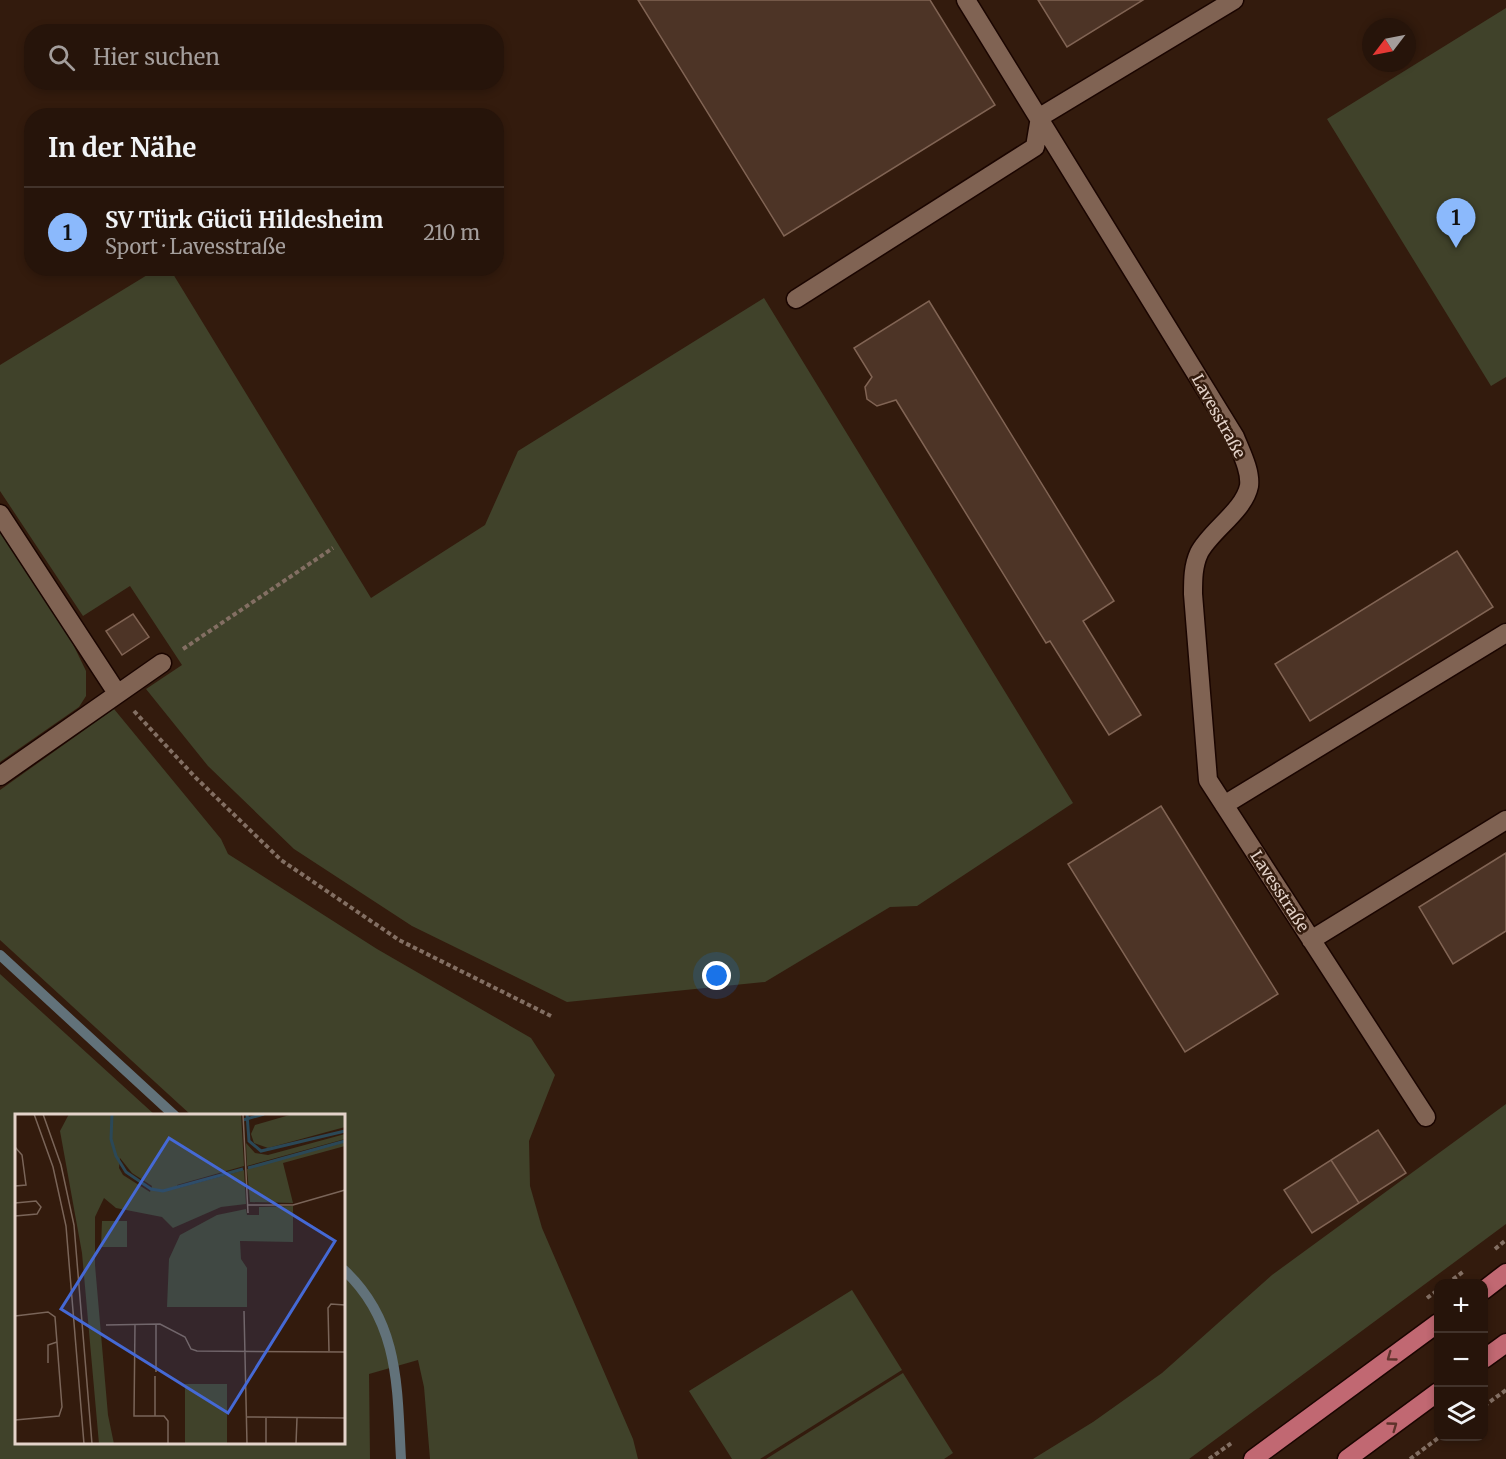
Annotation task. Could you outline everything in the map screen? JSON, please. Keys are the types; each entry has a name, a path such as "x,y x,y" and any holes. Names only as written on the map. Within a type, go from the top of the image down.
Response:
{"main road":[{"path":"1488,1287 1506,1273"},
{"path":"1253,1459 1434,1326"},
{"path":"1488,1356 1506,1343"},
{"path":"1347,1459 1434,1395"}],"street":[{"name":"Lavesstraße","path":"966,0 1040,117 1235,438 1246,464 1249,487 1237,507 1199,553 1194,570 1193,594 1208,780 1426,1117"},
{"path":"796,299 1035,147 1040,117 1234,0"},
{"path":"0,514 117,693"},
{"path":"1224,805 1506,633"},
{"path":"0,776 162,663"},
{"path":"1311,940 1506,820"}],"path":[{"path":"162,663 333,548"},
{"path":"117,693 195,777 280,860 399,940 551,1016"},
{"path":"1488,1403 1506,1390"},
{"path":"1410,1459 1435,1441"}],"green space":[{"path":"1506,8 1506,377 1491,386 1327,119 1403,72 1416,72 1416,64"},
{"path":"146,276 174,276 371,598 485,525 518,451 764,298 1073,803 917,906 890,907 765,982 567,1002 412,926 294,849 208,766 146,689 182,665 130,586 83,616 0,491 0,365"},
{"path":"0,532 71,640 86,671 86,696 79,707 0,762"},
{"path":"114,709 221,839 228,854 377,949 531,1038 555,1075 529,1141 530,1186 542,1228 633,1439 638,1459 430,1459 424,1387 418,1360 369,1374 370,1459 0,1459 0,974 154,1114 15,1114 15,1444 345,1444 345,1114 190,1114 0,940 0,790"},
{"path":"1506,1104 1506,1224 1189,1459 1033,1459 1093,1422 1162,1373 1272,1275"},
{"path":"852,1290 902,1370 760,1459 732,1459 689,1391"},
{"path":"903,1373 953,1453 944,1459 766,1459"}],"building":[{"path":"638,0 930,0 995,105 784,236"},
{"path":"1038,0 1143,0 1067,47"},
{"path":"929,301 1114,601 1083,621 1141,715 1109,735 1050,641 1046,643 896,400 877,406 867,399 865,387 872,377 854,348"},
{"path":"1457,551 1493,607 1310,721 1275,664"},
{"path":"133,614 149,637 122,655 106,631"},
{"path":"1161,806 1278,994 1185,1052 1068,864"},
{"path":"1506,853 1506,931 1453,964 1419,907"},
{"path":"1378,1130 1406,1173 1359,1203 1331,1160"},
{"path":"1331,1160 1359,1203 1312,1233 1284,1190"}],"waterway":[{"path":"0,955 173,1114"},
{"path":"345,1271 362,1290 376,1311 386,1334 396,1382 401,1459"}],"place":[{"name":"SV Türk Gücü Hildesheim","path":"1456,248"}]}
